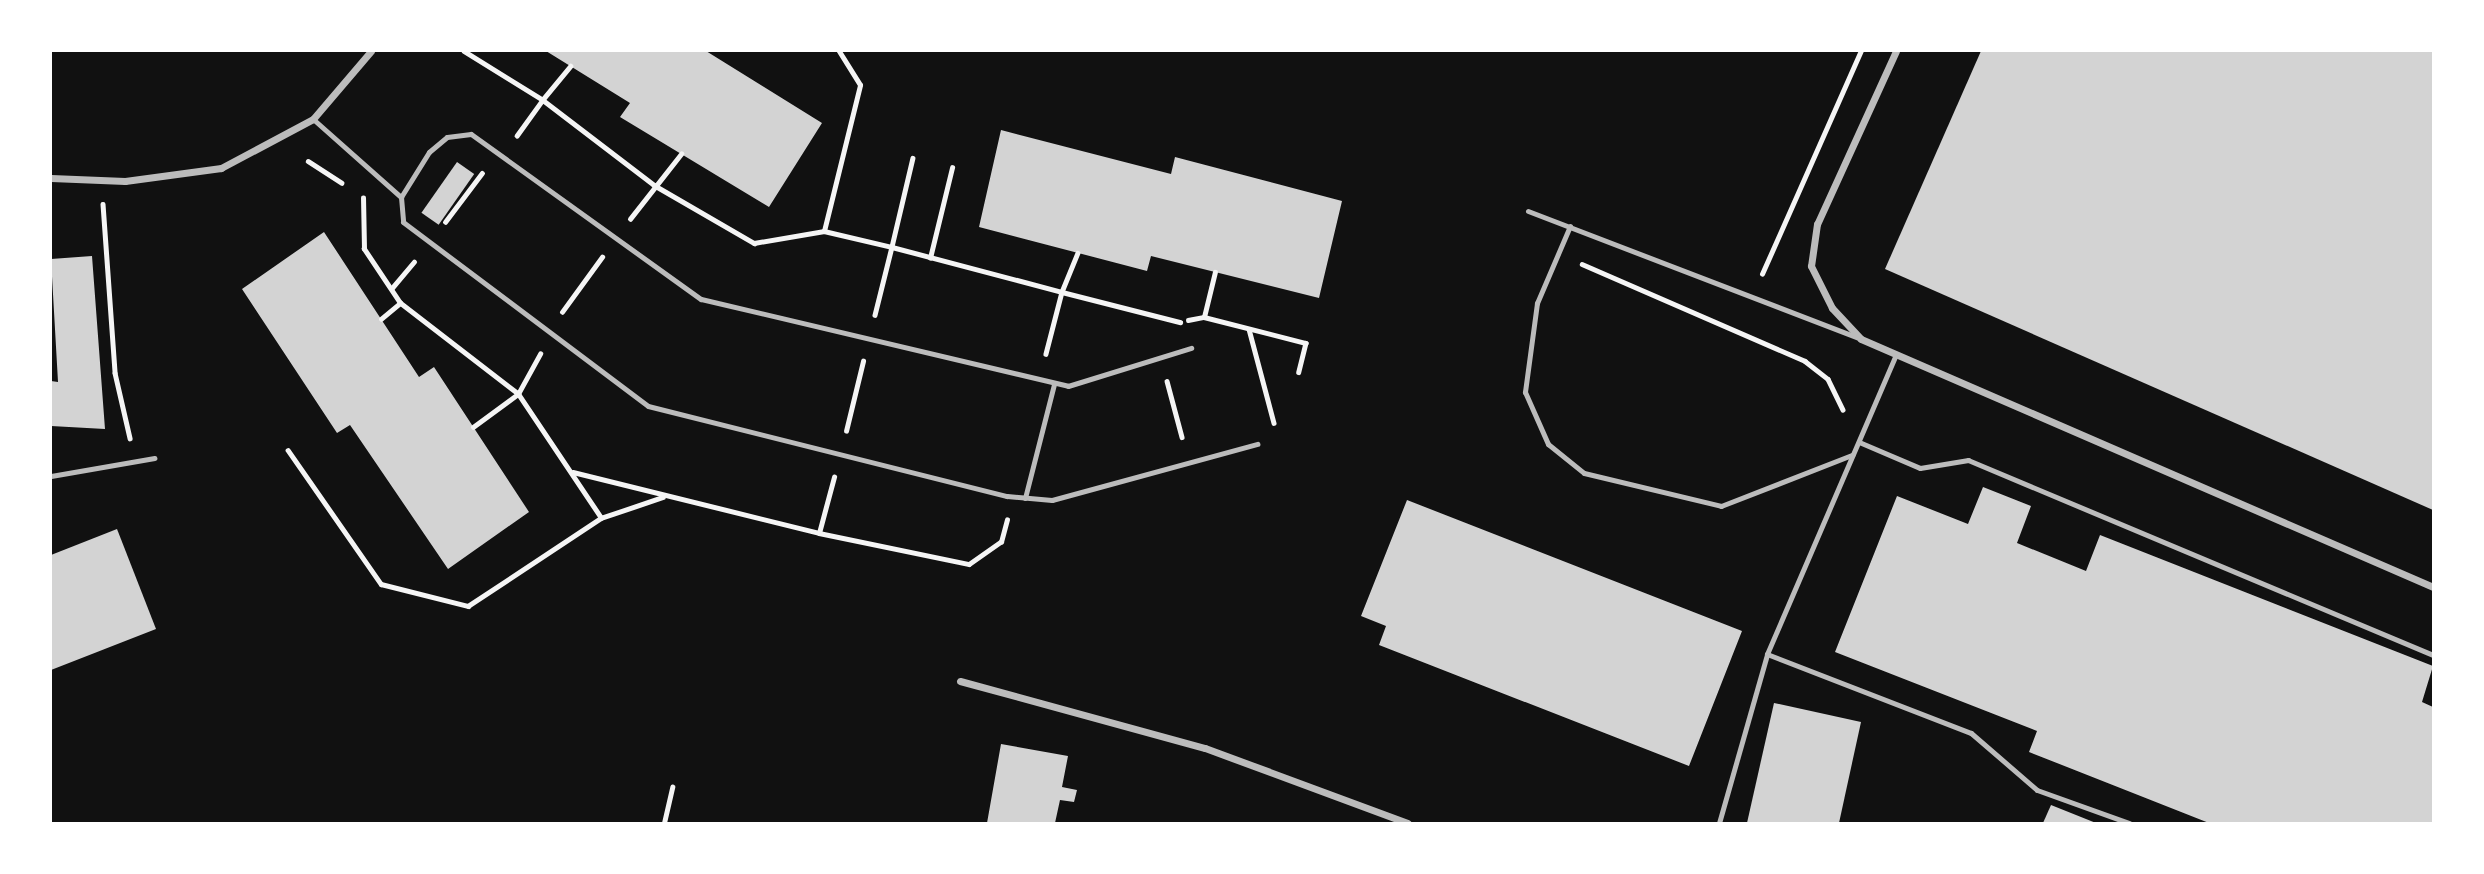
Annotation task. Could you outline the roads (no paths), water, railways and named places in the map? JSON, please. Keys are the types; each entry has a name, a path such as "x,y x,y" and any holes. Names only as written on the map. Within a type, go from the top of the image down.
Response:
{"street":[{"path":"51,178 125,181 221,168 313,119 371,51"},
{"path":"1896,51 1817,224 1811,266 1832,308 1861,339 2433,587"},
{"path":"960,681 1205,747 1408,823"}],"lane":[{"path":"313,119 401,197"},
{"path":"1191,348 1068,386 701,299 618,236 471,134 447,137 429,152 401,197 403,222 648,406 1025,498 1052,500 1257,444"},
{"path":"1528,211 1861,339"},
{"path":"1570,226 1537,303 1525,392 1548,444 1584,472 1721,506 1852,455"},
{"path":"1719,823 1767,654 1896,355"},
{"path":"1025,498 1054,384"},
{"path":"1859,442 1920,468 1968,460 2433,655"},
{"path":"51,476 154,458"},
{"path":"1767,654 1971,733 2037,790 2129,823"}]}
